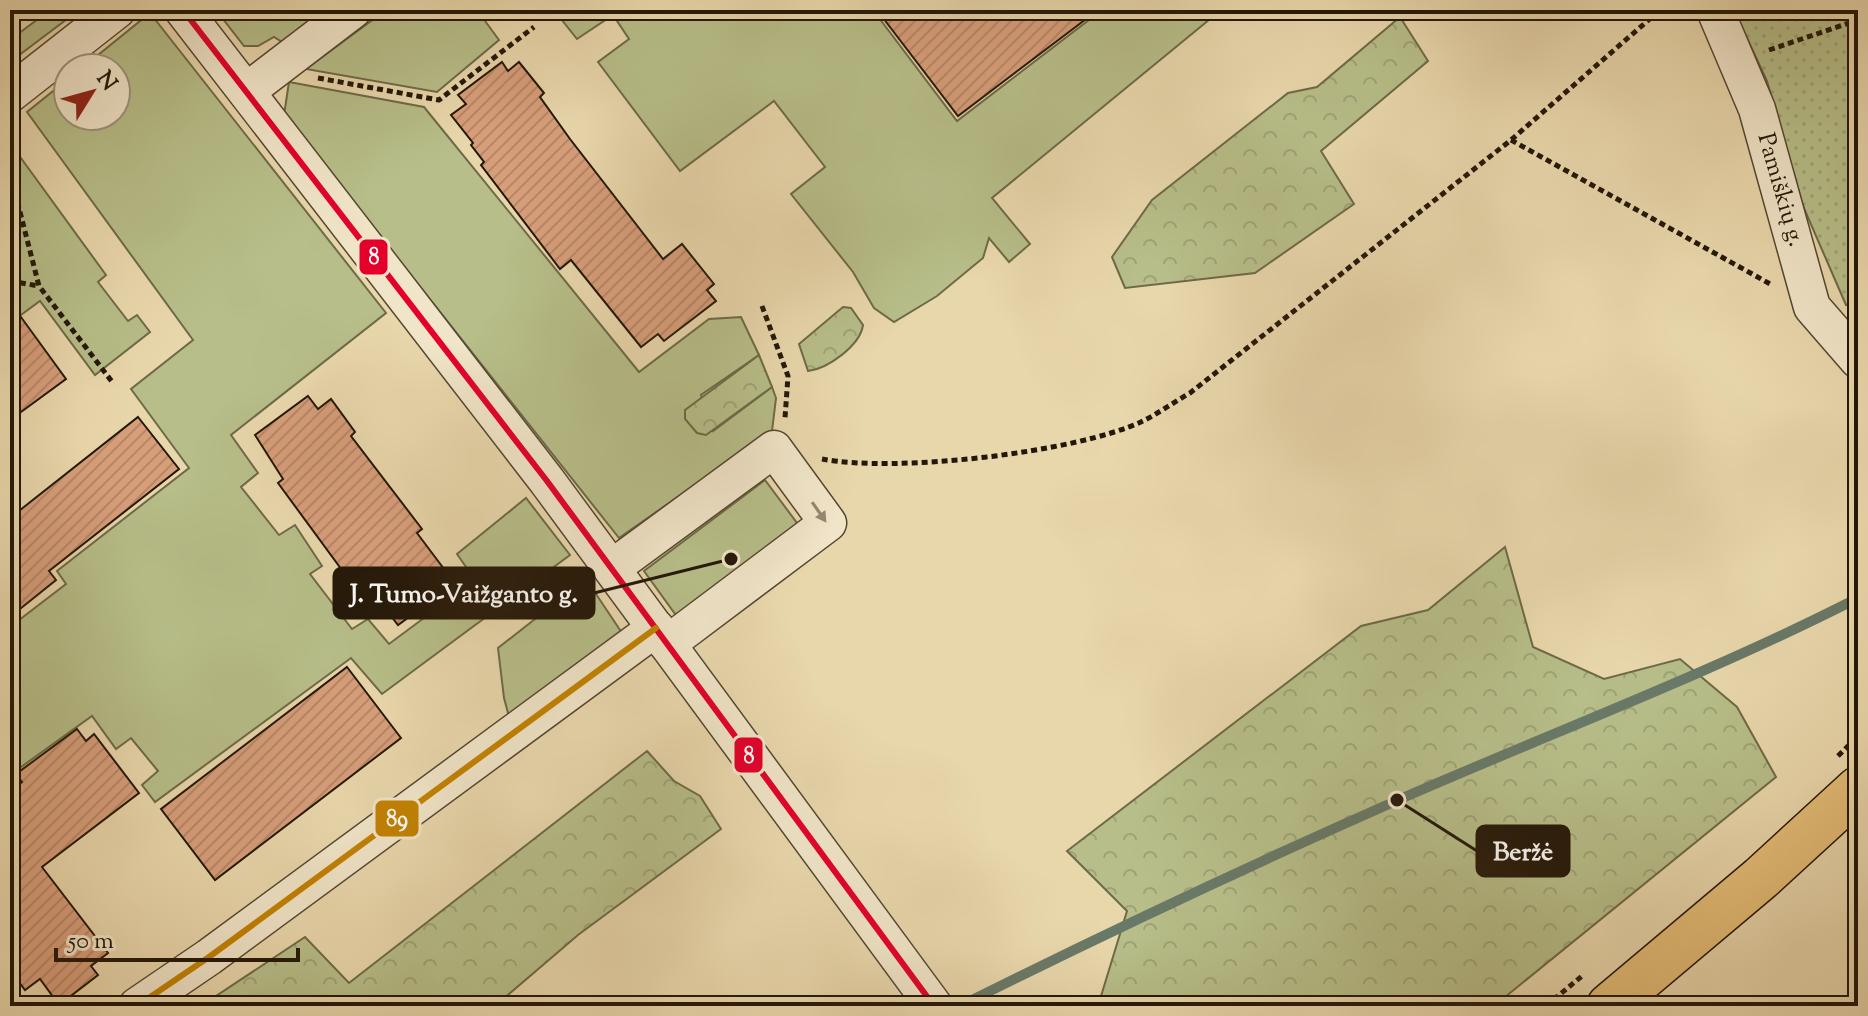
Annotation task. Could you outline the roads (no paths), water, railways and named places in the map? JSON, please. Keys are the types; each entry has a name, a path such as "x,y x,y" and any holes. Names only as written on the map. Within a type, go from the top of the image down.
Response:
{"main road":[{"path":"1609,1006 1761,878 1858,789"}],"street":[{"path":"10,94 117,10"},
{"path":"183,10 612,568 932,1004"},
{"path":"247,91 353,10"},
{"name":"Pamiškių g.","path":"1715,10 1737,60 1772,159 1812,307 1858,360"},
{"path":"137,1006 662,636 828,523 774,449 612,568"}],"waterway":[{"path":"960,1006 1288,849 1687,678 1858,598"}],"place":[{"name":"J. Tumo-Vaižganto g.","path":"731,559"},
{"name":"Beržė","path":"1397,800"}]}
